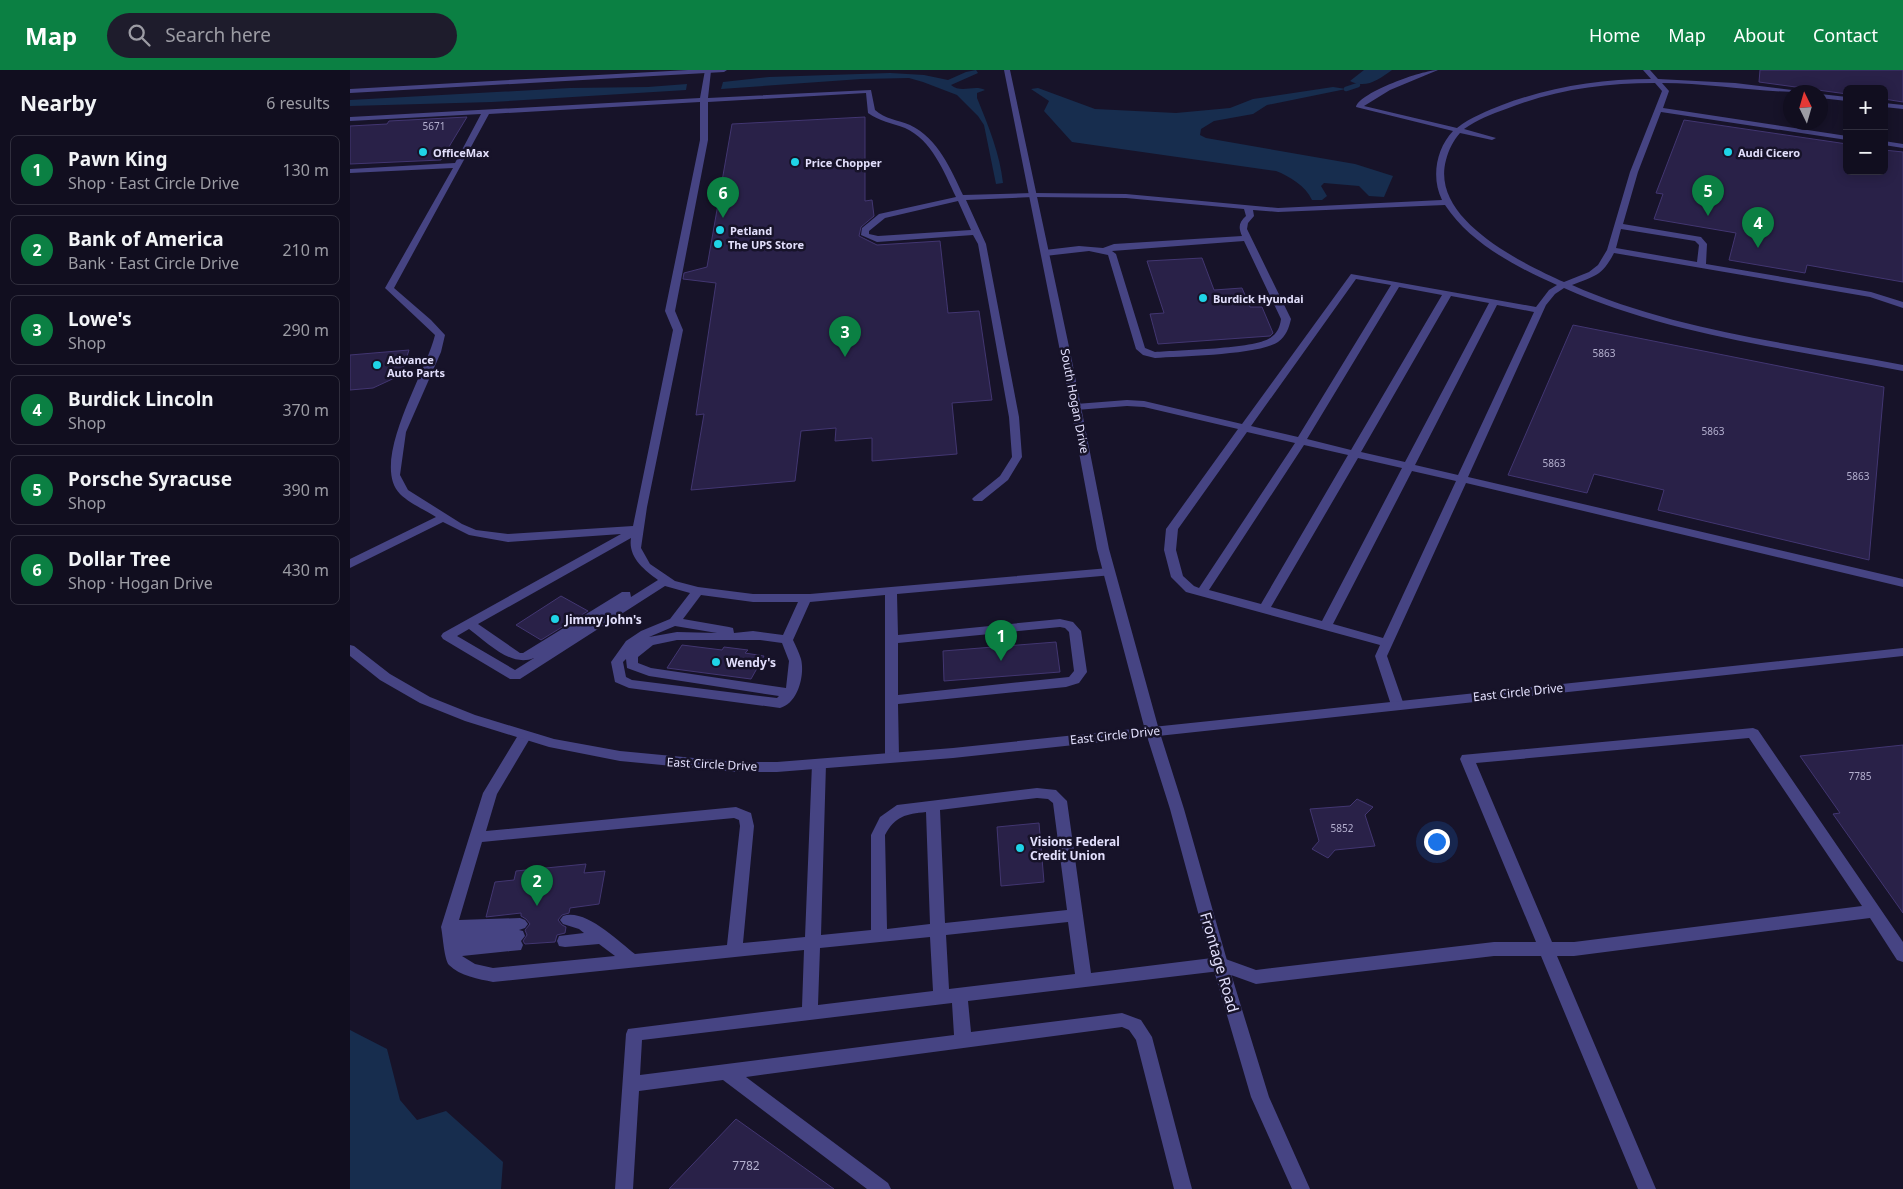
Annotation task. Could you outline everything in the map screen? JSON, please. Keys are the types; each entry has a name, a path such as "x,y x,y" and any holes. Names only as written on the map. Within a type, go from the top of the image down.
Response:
{"street":[{"path":"350,91 724,70"},
{"name":"South Hogan Drive","path":"1007,70 1103,549 1152,730"},
{"path":"1435,70 1400,82 1367,99 1361,103 1360,107 1461,129 1492,138"},
{"path":"1397,705 1381,656 1539,310 1552,292 1563,285 1592,274 1602,266 1611,250 1634,172 1666,91 1646,70"},
{"path":"708,71 704,99 704,140 670,311 678,330 635,548 646,566 671,584 698,592 753,598 806,598 1109,572"},
{"path":"1783,90 1709,83 1658,82 1586,86 1543,93 1480,115 1461,129 1453,136 1440,163 1438,181 1448,202 1464,223 1497,250 1588,296 1668,322 1903,368"},
{"path":"350,119 869,91 872,110 887,121 908,127 918,133 943,160 982,244 1014,417 1017,458 1004,478 978,499"},
{"path":"1828,97 1843,99"},
{"path":"1888,105 1903,107"},
{"path":"1659,110 1843,137"},
{"path":"486,112 389,288 401,301 429,321 440,334 436,352 401,432 395,475 404,492 473,533 508,538 638,529"},
{"path":"1888,144 1903,146"},
{"path":"350,171 458,165"},
{"path":"977,232 877,239 865,235 865,230 868,226 882,216 962,198 1126,196 1278,210 1448,202"},
{"path":"1106,250 1112,254 1141,349 1146,353 1155,355 1259,346 1274,342 1285,329 1286,319 1243,229 1244,222 1250,216 1248,207"},
{"path":"1618,226 1698,240 1703,244 1701,266"},
{"path":"1045,253 1106,250 1114,247 1248,238"},
{"path":"1611,250 1871,295 1903,305"},
{"path":"1387,643 1190,589 1178,577 1170,550 1172,529 1354,276 1539,310"},
{"path":"1202,592 1302,441 1396,284"},
{"path":"1264,609 1448,294"},
{"path":"1326,626 1494,302"},
{"path":"1076,407 1127,403 1144,404 1903,583"},
{"path":"350,564 444,517"},
{"path":"638,529 447,636 515,676 666,580"},
{"path":"891,591 892,757"},
{"path":"698,592 674,622 645,634 630,644 617,662 620,679 629,684 780,703 790,693 795,661 787,640 806,598"},
{"path":"469,623 517,657 525,657 626,595"},
{"path":"674,622 787,640"},
{"path":"891,640 1060,624 1069,625 1075,631 1081,672 1074,680 1066,683 892,700"},
{"path":"760,636 709,637 681,634 663,637 640,647 632,656 632,665 649,672 790,693"},
{"name":"East Circle Drive","path":"350,649 385,676 425,700 470,718 554,744 620,756 736,767 819,764 953,753 1152,730 1903,652"},
{"name":"Frontage Road","path":"1152,730 1177,809 1220,964 1260,1097 1297,1188"},
{"path":"1648,1189 1467,760 1753,732 1903,955"},
{"path":"525,735 490,793 451,939 454,960 471,970 493,975 813,944 1076,915"},
{"path":"810,1013 819,764"},
{"path":"879,937 878,835 886,821 902,809 1037,793 1051,794 1060,801 1084,980"},
{"path":"933,805 940,997"},
{"path":"477,837 736,812 746,817 747,826 734,952"},
{"path":"624,1189 634,1034 1220,964 1256,977 1494,949 1574,949 1874,911"},
{"path":"602,938 566,931 584,924 633,962"},
{"path":"451,939 517,935 451,939"},
{"path":"959,995 963,1040"},
{"path":"631,1084 1122,1020 1135,1025 1144,1037 1183,1189"},
{"path":"726,1072 882,1189"}],"water":[{"path":"976,70 978,73 951,85 959,89 981,88 985,90 977,93 977,98 996,150 1003,183 996,184 984,125 978,116 957,95 923,82 909,78 861,79 721,89 723,82 769,77 890,73 924,75 948,80"},
{"path":"1364,70 1392,70 1367,84 1350,81"},
{"path":"687,84 686,90 492,102 350,106 350,100 570,88 648,87"},
{"path":"1333,87 1346,89 1267,105 1253,114 1214,121 1201,129 1200,135 1206,138 1355,164 1393,176 1384,197 1369,196 1359,186 1324,183 1321,186 1327,196 1322,200 1312,200 1306,190 1297,182 1276,171 1072,142 1044,111 1049,101 1031,89 1038,88 1095,109 1176,113 1230,108 1253,99"},
{"path":"350,1030 387,1049 400,1100 417,1120 446,1111 503,1162 501,1189 350,1189"}],"building":[{"path":"1760,70 1903,70 1903,102 1888,100 1888,85 1843,85 1843,93 1828,91 1828,85 1783,85 1759,82"},
{"path":"467,117 441,160 350,164 350,126 387,124 389,121"},
{"path":"865,117 865,201 872,200 874,216 861,227 859,236 877,245 940,241 948,313 979,311 992,400 952,403 957,454 872,461 872,438 835,441 836,428 801,431 795,481 691,490 704,414 696,415 716,283 683,279 684,273 707,267 732,124"},
{"path":"1684,120 1843,143 1843,175 1888,175 1888,150 1903,152 1903,282 1807,265 1805,273 1729,260 1736,233 1654,219 1663,194 1656,193"},
{"name":"Burdick Hyundai","path":"1202,258 1214,290 1242,288 1250,307 1262,307 1273,333 1270,336 1158,344 1150,314 1164,313 1147,261"},
{"path":"1573,325 1884,387 1869,560 1658,510 1664,490 1594,474 1587,493 1508,475"},
{"name":"Advance Auto Parts","path":"409,350 401,375 373,388 350,390 350,355"},
{"name":"Jimmy John's","path":"561,596 588,611 541,640 516,625"},
{"path":"1056,642 1060,672 944,681 943,651"},
{"name":"Wendy's","path":"682,645 722,650 724,647 748,650 745,653 764,656 751,679 667,668"},
{"path":"1903,745 1903,913 1833,814 1840,813 1800,756"},
{"path":"1357,799 1373,807 1365,815 1375,846 1335,850 1328,858 1312,849 1319,841 1310,809 1350,806"},
{"name":"Visions Federal Credit Union","path":"1039,823 1044,882 1001,886 997,827"},
{"path":"586,864 584,873 605,871 599,904 570,908 569,913 562,915 558,920 566,927 565,933 557,935 555,942 525,944 523,941 527,935 525,930 530,924 521,916 521,913 486,917 495,882 514,880 516,871"},
{"path":"736,1119 834,1189 669,1189"}],"waterway":[{"path":"1346,89 1358,85"}],"place":[{"name":"OfficeMax","path":"423,152"},
{"name":"Audi Cicero","path":"1728,152"},
{"name":"Price Chopper","path":"795,162"},
{"name":"Porsche Syracuse","path":"1708,216"},
{"name":"Dollar Tree","path":"723,218"},
{"name":"Petland","path":"720,230"},
{"name":"The UPS Store","path":"718,244"},
{"name":"Burdick Lincoln","path":"1758,248"},
{"name":"Burdick Hyundai","path":"1203,298"},
{"name":"Lowe's","path":"845,357"},
{"name":"Advance Auto Parts","path":"377,365"},
{"name":"Jimmy John's","path":"555,619"},
{"name":"Pawn King","path":"1001,661"},
{"name":"Wendy's","path":"716,662"},
{"name":"Visions Federal Credit Union","path":"1020,848"},
{"name":"Bank of America","path":"537,906"}]}
